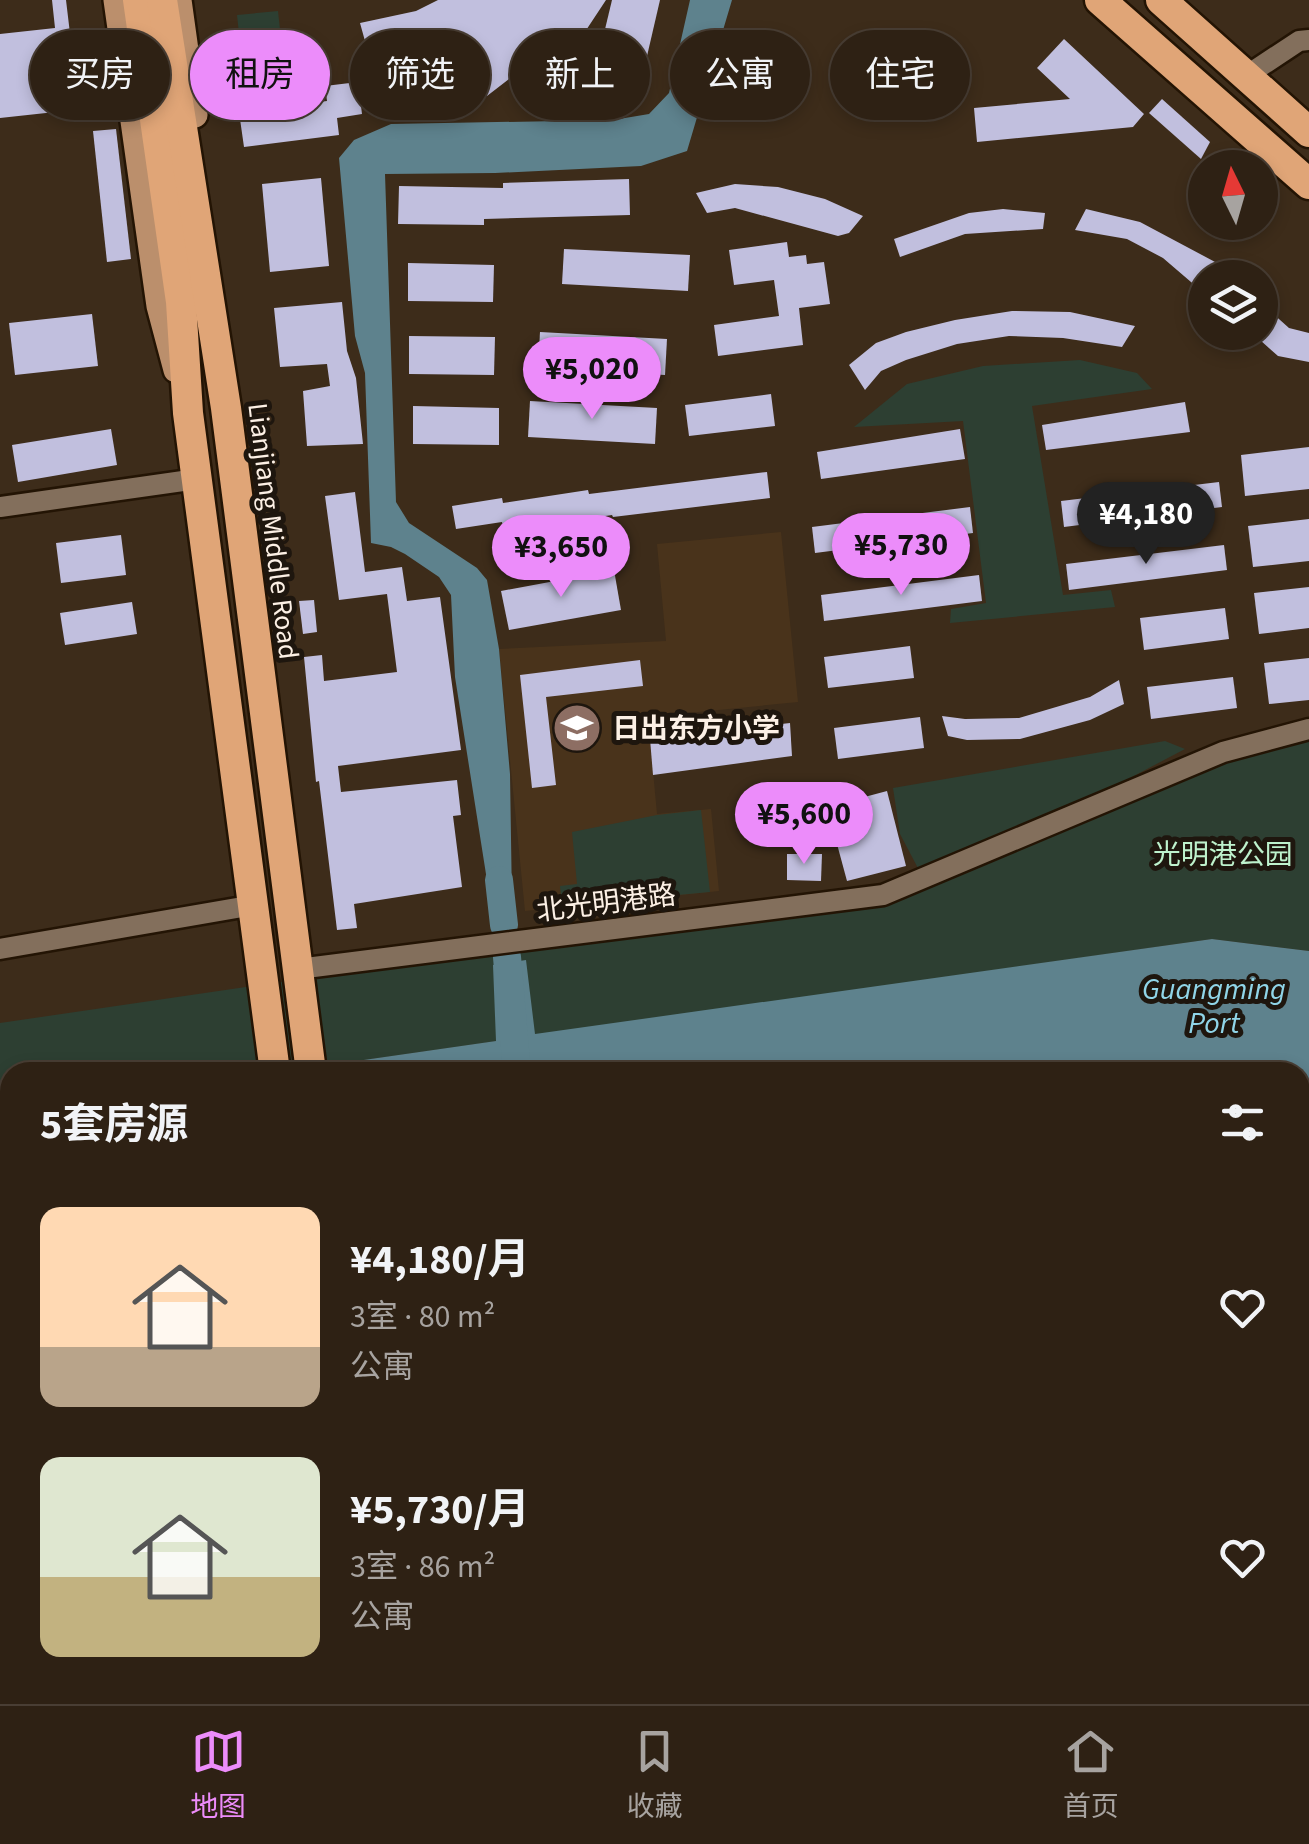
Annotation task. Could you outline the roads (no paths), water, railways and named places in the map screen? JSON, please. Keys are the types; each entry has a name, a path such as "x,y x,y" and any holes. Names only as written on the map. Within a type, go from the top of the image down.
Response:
{"highway":[{"name":"Lianjiang Middle Road","path":"138,0 194,301 226,408 310,1062"},
{"name":"Lianjiang Middle Road","path":"162,0 194,301 188,413 274,1062"},
{"path":"1100,0 1309,184"},
{"path":"1161,0 1309,132"}],"main road":[{"path":"116,0 159,306 188,413"},
{"path":"179,0 222,298 226,408"}],"street":[{"path":"1246,76 1299,41 1309,40"},
{"path":"0,507 198,479"},
{"name":"北光明港路","path":"298,969 883,895 1223,752 1309,729"},
{"path":"0,949 254,905"}],"water":[{"path":"690,0 732,0 723,30 683,30"},
{"path":"670,89 670,120 696,120 687,151 641,166 385,174 396,502 409,523 477,568 487,580 499,649 510,774 512,902 502,914 491,906 455,677 451,595 439,577 405,554 371,543 365,373 355,336 339,158 354,140 391,124 650,120 650,113"},
{"name":"Guangming Port","path":"1212,939 1309,951 1309,1062 350,1062 496,1041 493,965 526,960 535,1034"}],"waterway":[{"path":"499,880 504,925"},
{"path":"507,957 516,1062"}],"place":[{"name":"日出东方小学","path":"577,728"}],"park label":[{"name":"光明港公园","path":"1223,854"}]}
